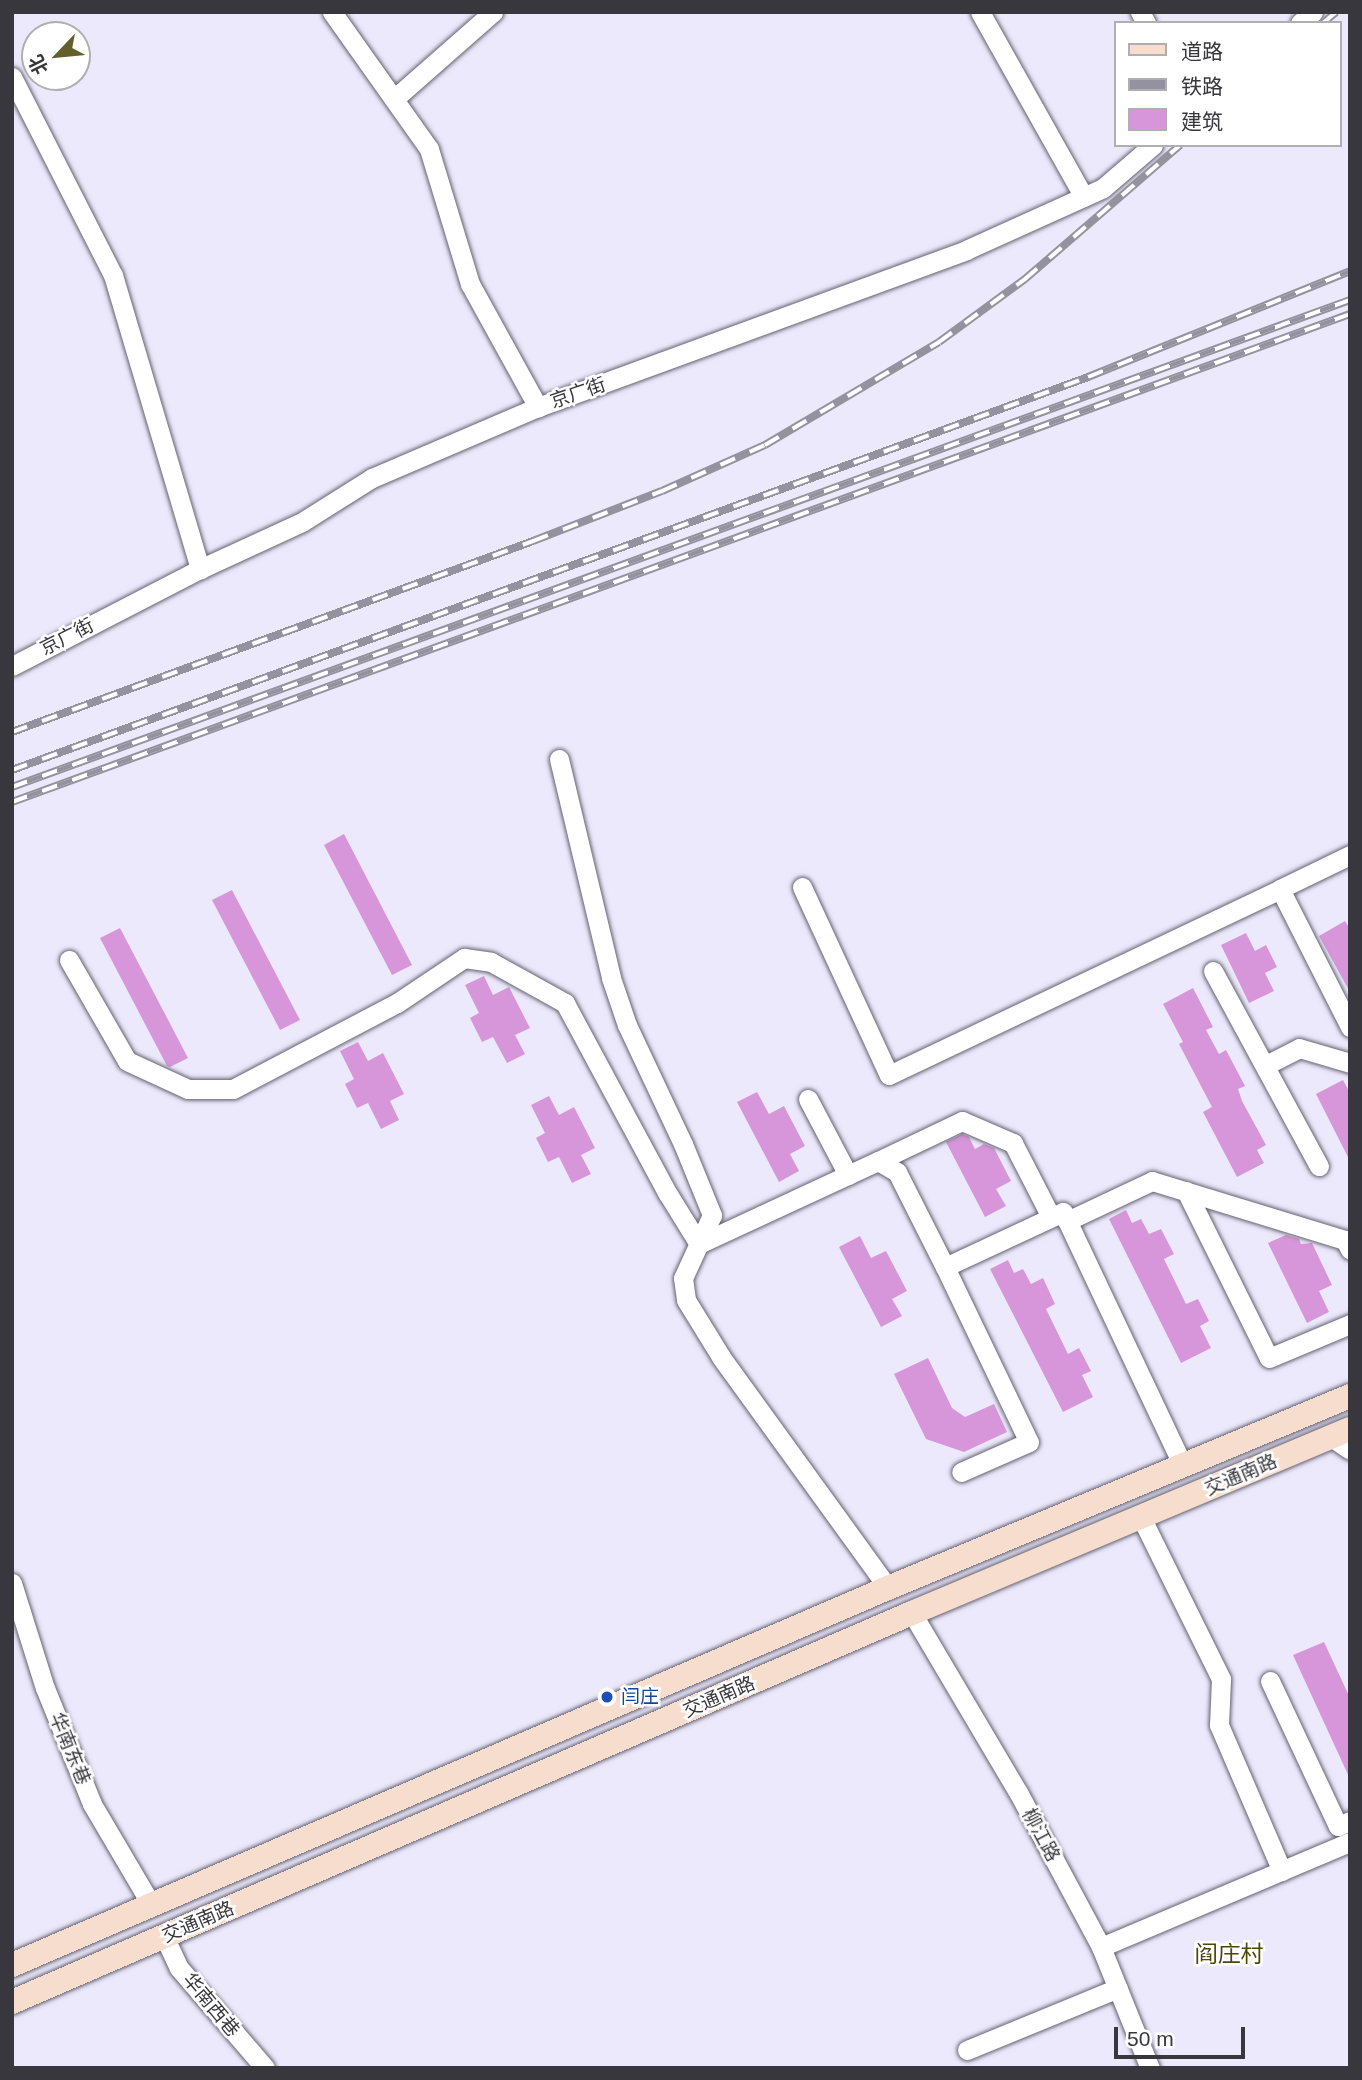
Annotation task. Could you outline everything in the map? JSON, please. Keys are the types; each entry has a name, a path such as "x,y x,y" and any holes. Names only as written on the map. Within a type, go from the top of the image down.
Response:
{"main road":[{"name":"交通南路","path":"12,1965 888,1588 1350,1396"},
{"name":"交通南路","path":"12,2002 912,1613 1141,1517 1344,1439"},
{"path":"888,1588 912,1613"},
{"path":"151,1904 164,1936"}],"street":[{"path":"332,12 429,149 470,284 538,407"},
{"path":"394,99 494,12"},
{"path":"979,12 1084,197"},
{"path":"12,77 113,275 200,569"},
{"name":"京广街","path":"12,666 200,569 302,522 372,478 538,407 966,250 1103,188 1151,147"},
{"path":"559,759 611,978 627,1025 683,1144 712,1215 683,1278 686,1300 720,1357 888,1588"},
{"path":"802,887 889,1075 1350,855"},
{"path":"1280,889 1347,1017"},
{"path":"69,960 127,1061 188,1089 233,1089 397,1003 464,958 491,962 565,1003 668,1194 699,1244"},
{"path":"1213,971 1319,1166"},
{"path":"1266,1065 1298,1048 1350,1063"},
{"path":"808,1099 848,1175"},
{"path":"699,1244 962,1121 1013,1143 1059,1219 1183,1466"},
{"path":"878,1161 897,1171 1029,1442 961,1472"},
{"path":"946,1267 1152,1181 1345,1240 1350,1250"},
{"path":"1186,1191 1269,1358 1350,1324"},
{"path":"1141,1517 1221,1679 1219,1725 1282,1871"},
{"name":"华南东巷","path":"12,1583 45,1688 92,1804 151,1904"},
{"name":"柳江路","path":"912,1613 1018,1792 1101,1947 1150,2068"},
{"path":"1270,1681 1338,1826 1350,1821"},
{"path":"1101,1947 1350,1842"},
{"name":"华南西巷","path":"164,1936 179,1968 265,2068"},
{"path":"967,2050 1118,1988"}],"building":[{"path":"344,834 412,965 392,975 324,845"},
{"path":"232,890 300,1020 280,1030 212,900"},
{"path":"1345,921 1350,929 1350,992 1319,936"},
{"path":"120,928 188,1058 170,1067 167,1066 100,938"},
{"path":"1246,933 1255,951 1266,945 1277,967 1265,973 1274,991 1249,1003 1221,945"},
{"path":"484,976 493,995 509,987 530,1028 515,1035 525,1054 507,1063 493,1037 482,1042 470,1018 479,1013 465,985"},
{"path":"1193,988 1213,1027 1206,1030 1219,1054 1226,1050 1245,1086 1238,1089 1242,1101 1266,1145 1257,1150 1264,1163 1237,1177 1203,1112 1212,1107 1179,1044 1183,1042 1163,1004"},
{"path":"358,1042 368,1061 383,1053 404,1094 390,1101 399,1120 381,1129 368,1103 357,1108 345,1084 354,1079 340,1051"},
{"path":"1343,1080 1350,1093 1350,1161 1316,1094"},
{"path":"757,1092 769,1114 784,1106 805,1146 790,1154 799,1171 779,1182 737,1102"},
{"path":"549,1096 559,1115 574,1107 595,1148 581,1155 591,1174 572,1183 559,1157 548,1162 536,1138 545,1133 531,1105"},
{"path":"962,1134 969,1137 975,1149 984,1144 994,1148 1011,1181 996,1189 1006,1206 985,1217 946,1142"},
{"path":"1126,1210 1132,1223 1141,1219 1149,1234 1161,1229 1174,1254 1164,1259 1186,1304 1198,1299 1209,1321 1200,1326 1211,1348 1181,1363 1109,1219"},
{"path":"1286,1235 1299,1239 1301,1244 1312,1243 1332,1285 1319,1291 1329,1312 1307,1323 1268,1243"},
{"path":"860,1236 871,1258 886,1251 907,1291 892,1299 902,1316 881,1327 839,1247"},
{"path":"1008,1260 1014,1273 1023,1269 1031,1284 1043,1278 1055,1304 1046,1309 1068,1354 1079,1348 1091,1371 1082,1375 1093,1397 1063,1412 990,1269"},
{"path":"928,1358 952,1408 965,1417 994,1404 1007,1432 964,1452 926,1439 894,1374"},
{"path":"1324,1642 1350,1698 1350,1779 1293,1655"}],"railway":[{"path":"1325,21 1336,12"},
{"path":"12,732 533,541 662,491 765,445 939,342 1025,279 1178,147"},
{"path":"12,770 1088,377 1350,271"},
{"path":"12,787 1350,300"},
{"path":"12,802 1350,314"}],"place":[{"name":"闫庄","path":"607,1697"}],"district":[{"name":"阎庄村","path":"1229,1954"}]}
